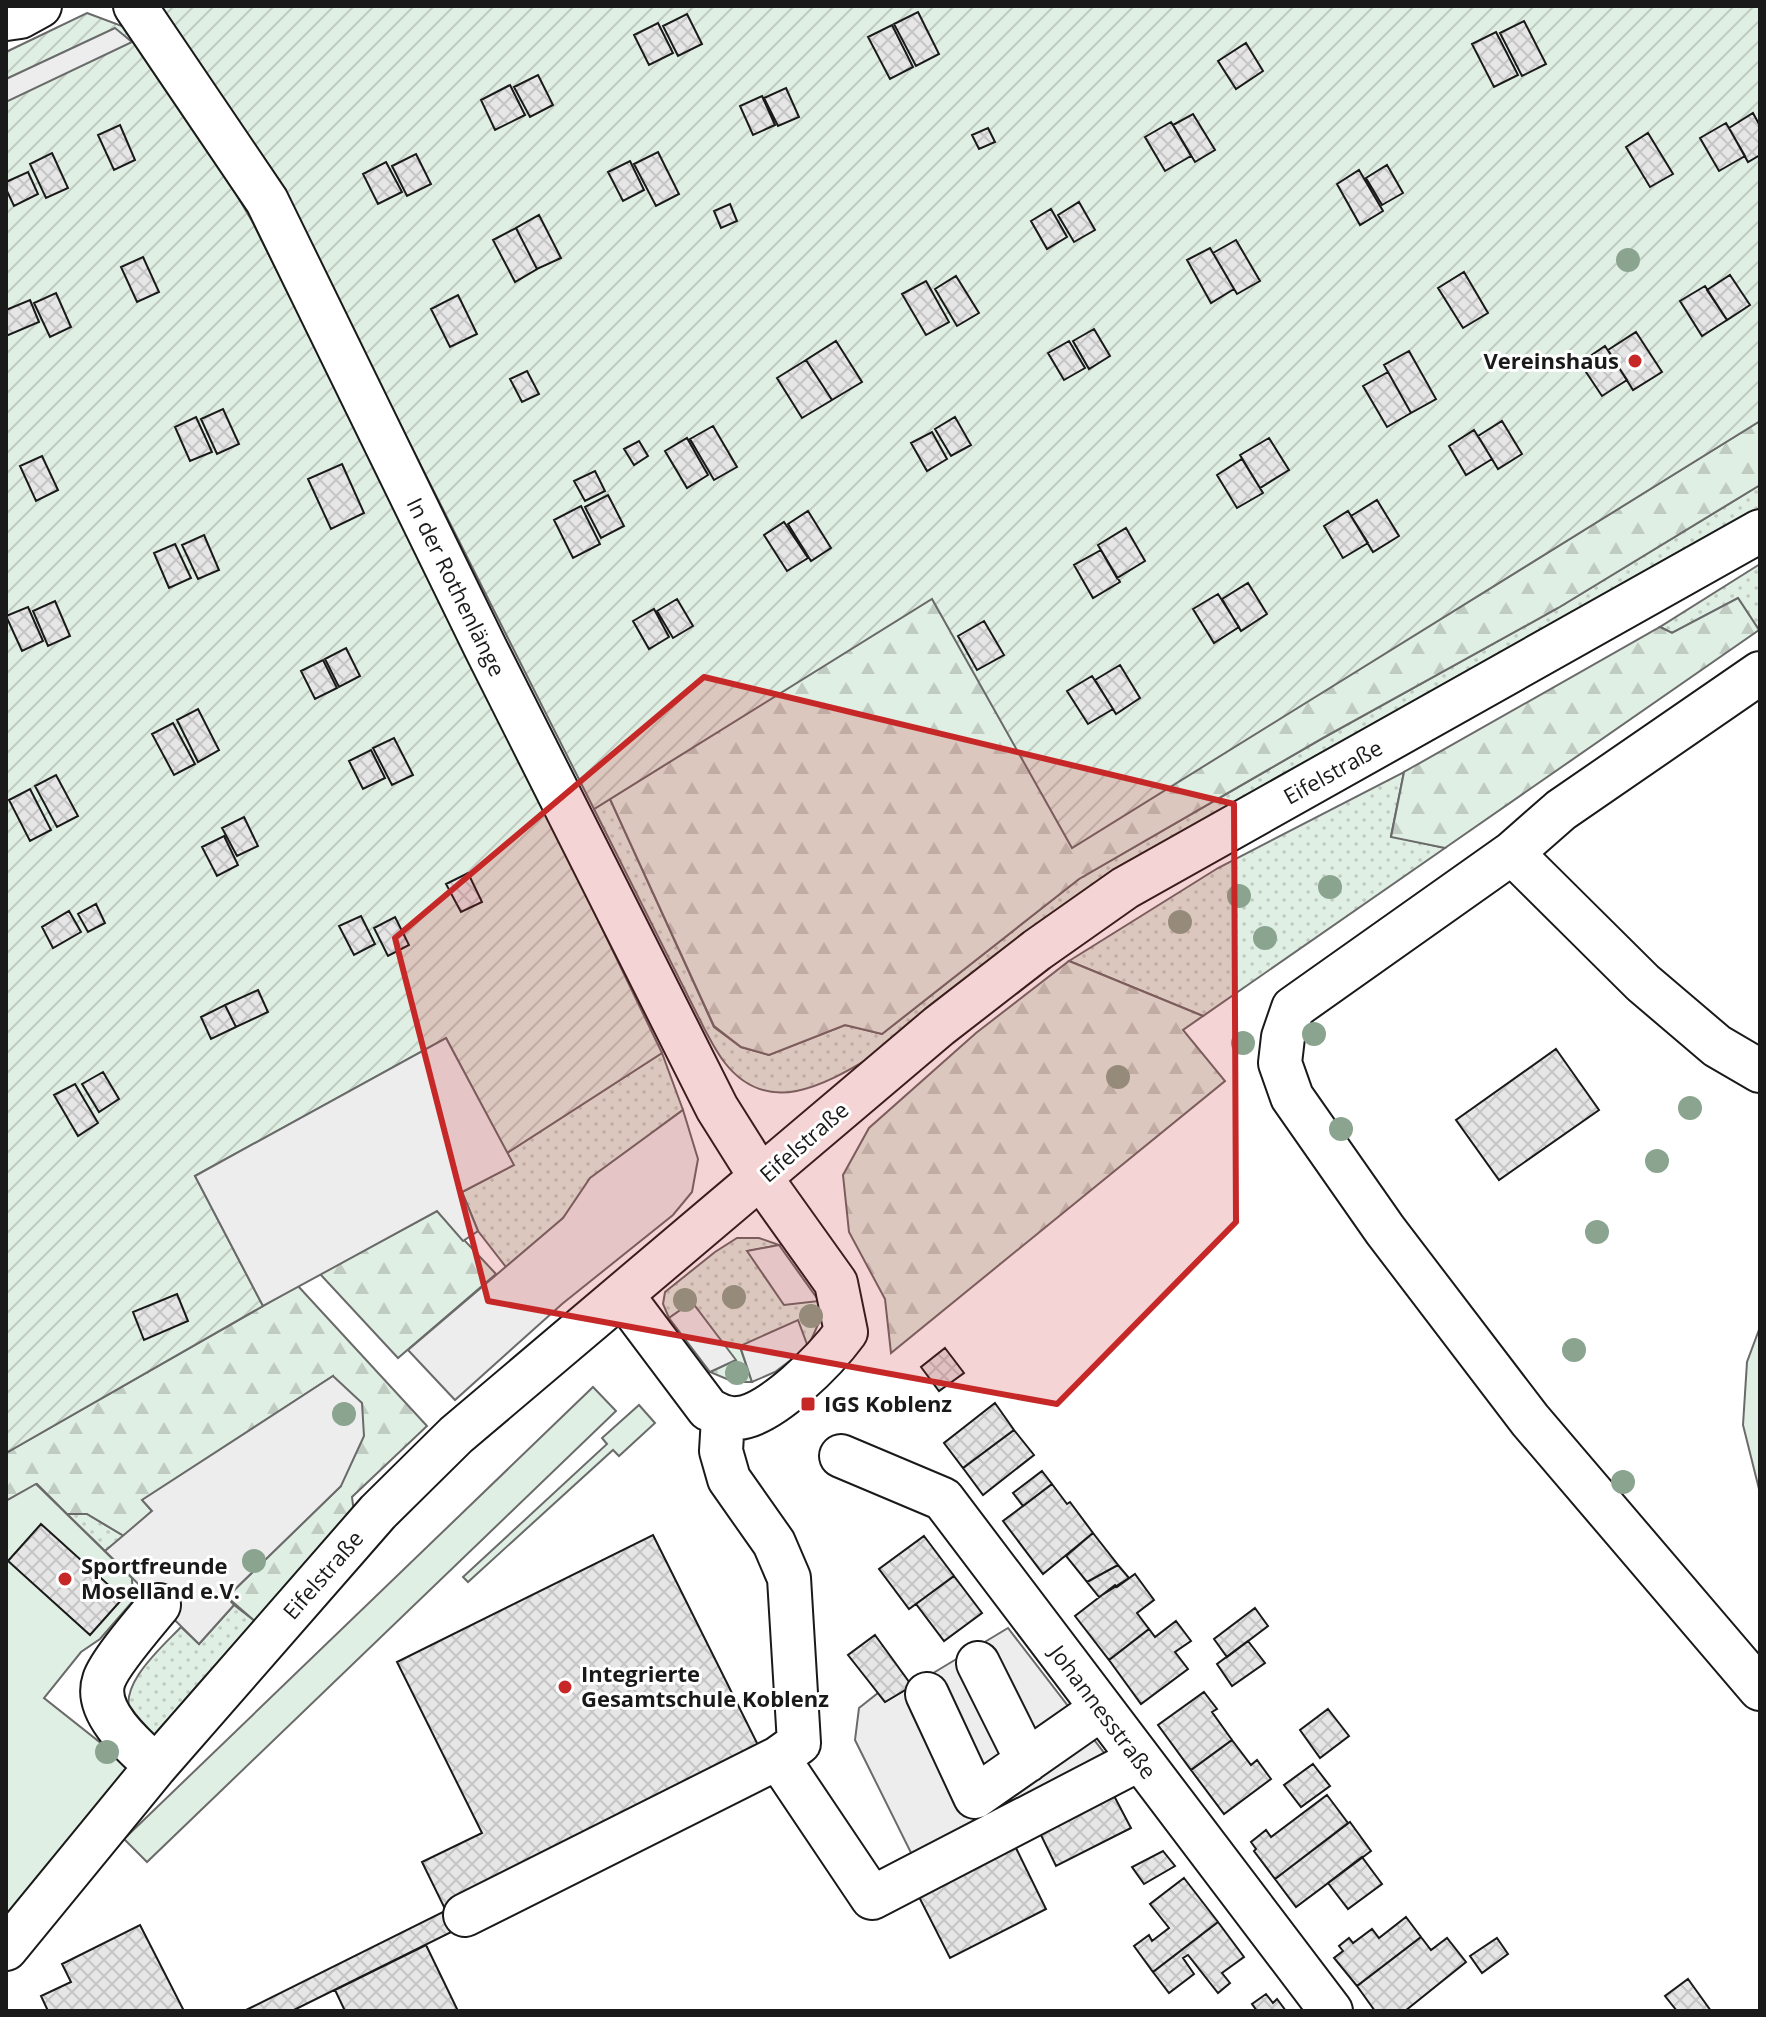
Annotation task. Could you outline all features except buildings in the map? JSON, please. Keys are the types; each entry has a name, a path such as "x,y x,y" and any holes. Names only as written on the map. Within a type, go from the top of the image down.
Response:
{"street":[{"path":"6,19 20,17 40,6"},
{"name":"In der Rothenlänge","path":"136,7 267,201 486,649 717,1108 761,1178 836,1283 846,1332 812,1372 765,1407 741,1419 723,1418"},
{"name":"Eifelstraße","path":"6,1949 156,1766 378,1512 490,1404 623,1296 939,1026 1037,950 1125,888 1760,531"},
{"path":"1760,673 1561,810 1512,853 1293,1008 1283,1037 1280,1063 1292,1097 1300,1109 1385,1230 1530,1420 1760,1689"},
{"path":"1512,853 1643,983 1717,1046 1760,1071"},
{"path":"465,1915 778,1758 799,1743 789,1578 774,1543 729,1479 721,1451 723,1418 708,1409 623,1296"},
{"name":"Johannesstraße","path":"841,1456 943,1499 1331,2011"},
{"path":"156,1766 121,1733 105,1708 103,1681 159,1605"},
{"path":"978,1663 1027,1761"},
{"path":"927,1694 975,1797 1101,1709"},
{"path":"778,1758 872,1898 1138,1760"}],"highlighted area":[{"path":"704,677 1234,804 1236,1222 1057,1404 488,1301 395,938"}],"green space":[{"path":"159,6 1760,6 1760,421 1072,848 932,599 594,809 334,293"},
{"path":"87,13 130,29 174,89 252,221 509,735 662,1053 507,1153 446,1038 195,1176 263,1306 6,1453 6,52"},
{"path":"1760,421 1760,485 1558,608 1323,738 1079,879 882,1034 845,1025 769,1055 741,1047 714,1026 610,799 932,598 1072,847"},
{"path":"1760,485 1760,508 1560,626 875,1055 818,1085 779,1092 760,1089 742,1080 722,1059 594,809 610,799 714,1027 741,1047 769,1055 845,1025 882,1034 1079,879 1323,738 1558,608"},
{"path":"1760,564 1759,630 1738,598 1672,633 1660,627"},
{"path":"1738,598 1759,630 1445,848 1391,837 1404,772 1660,627 1672,633"},
{"path":"1404,772 1391,836 1445,848 1203,1016 1069,961 1218,868"},
{"path":"1069,961 1203,1016 1183,1030 1225,1081 891,1353 885,1299 849,1232 843,1175 869,1128 976,1033"},
{"path":"662,1053 683,1110 635,1147 550,1231 506,1267 478,1231 462,1192 513,1165 507,1153"},
{"path":"437,1211 496,1274 398,1358 320,1274"},
{"path":"737,1238 759,1238 779,1245 748,1251 819,1301 820,1320 808,1347 740,1347 752,1382 734,1382 710,1372 735,1360 692,1302 669,1318 663,1304 665,1292"},
{"path":"298,1286 427,1426 352,1497 354,1513 256,1622 227,1597 341,1486 333,1376 143,1501 152,1511 124,1536 87,1514 67,1514 37,1484 6,1501 6,1453"},
{"path":"1760,1327 1760,1493 1743,1425 1747,1362"},
{"path":"593,1387 616,1411 147,1862 124,1839"},
{"path":"639,1405 655,1423 619,1456 613,1450 468,1582 463,1577 607,1444 602,1438"},
{"path":"36,1484 132,1578 133,1601 100,1639 81,1652 44,1698 131,1767 6,1919 6,1501"},
{"path":"67,1514 87,1514 124,1536 105,1551"},
{"path":"234,1605 256,1622 158,1735 149,1736 134,1720 128,1705 130,1693 143,1668 181,1627 199,1644"}],"shaded area":[{"path":"115,28 132,42 6,102 6,79"},
{"path":"446,1038 514,1165 462,1192 478,1231 463,1241 437,1211 263,1306 195,1176"},
{"path":"683,1110 698,1159 692,1192 673,1215 562,1304 455,1400 408,1350 563,1218 590,1178"},
{"path":"779,1245 819,1301 784,1305 747,1251"},
{"path":"692,1302 736,1360 710,1372 669,1318"},
{"path":"798,1320 808,1347 775,1372 752,1382 740,1346"},
{"path":"333,1376 362,1403 364,1436 341,1486 227,1597 234,1605 199,1644 105,1551 152,1511 142,1500"},
{"path":"1008,1628 1125,1780 925,1881 855,1740 859,1708 878,1693 885,1702"}],"place":[{"name":"Vereinshaus","path":"1635,361"},
{"name":"IGS Koblenz","path":"808,1404"},
{"name":"Sportfreunde Moselland e.V.","path":"65,1579"},
{"name":"Integrierte Gesamtschule Koblenz","path":"565,1687"}]}
